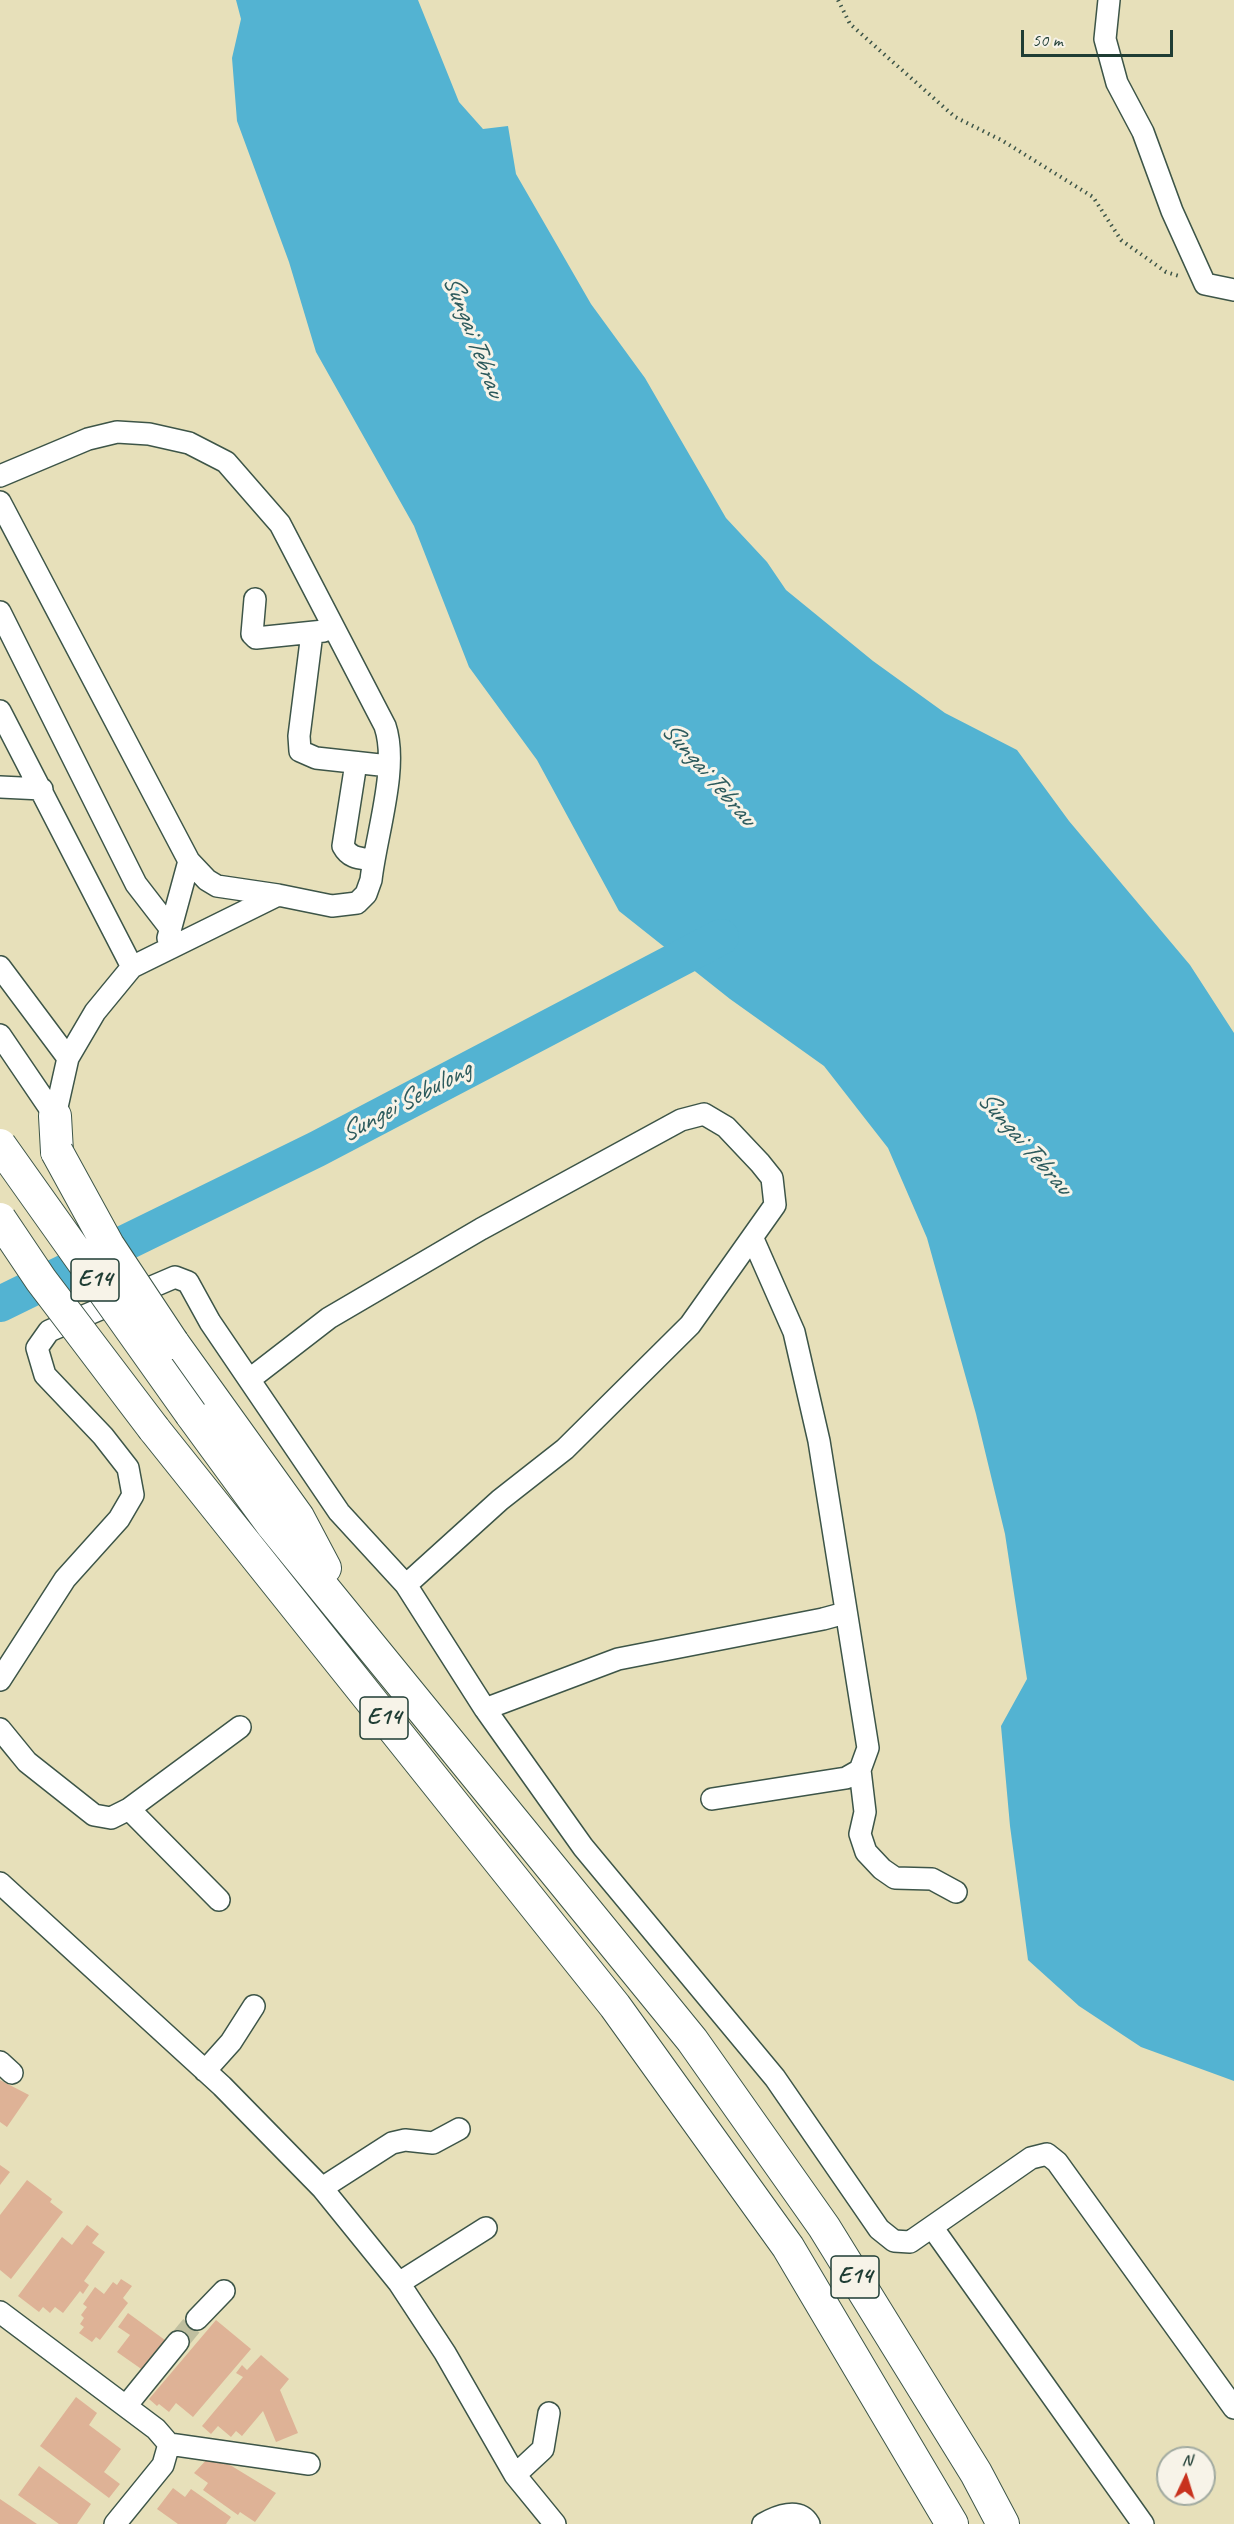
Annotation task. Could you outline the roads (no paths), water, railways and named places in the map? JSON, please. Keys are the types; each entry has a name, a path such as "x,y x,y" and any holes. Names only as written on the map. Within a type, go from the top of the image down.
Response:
{"highway":[{"path":"55,1116 57,1152 108,1245 173,1343 298,1517 357,1627"},
{"name":"E14","path":"0,1144 273,1526 692,2040 824,2227 976,2473 1003,2524"},
{"name":"E14","path":"0,1220 41,1280 154,1429 615,2006 788,2247 952,2524"}],"street":[{"path":"1109,0 1105,39 1117,83 1143,132 1172,211 1205,284 1234,290"},
{"path":"0,476 88,439 117,432 149,434 189,443 226,462 280,524 386,726 391,742 371,880 366,894 357,903 332,906 217,886 207,880 189,861 0,502"},
{"path":"255,599 251,627 252,634 256,638 336,630"},
{"path":"0,612 136,884 170,928"},
{"path":"312,633 299,736 300,751 316,758 389,766"},
{"path":"0,711 132,967"},
{"path":"356,763 343,846 346,853 354,858 373,860"},
{"path":"0,787 42,789"},
{"path":"166,949 189,861"},
{"path":"55,1116 68,1058 95,1012 132,967 278,895"},
{"path":"0,968 68,1058"},
{"path":"0,1035 55,1116"},
{"path":"250,1378 329,1318 481,1229 681,1120 704,1114 726,1127 772,1178 776,1205 753,1239 733,1261 690,1325 565,1449 500,1500 406,1585"},
{"path":"753,1239 794,1332 819,1441 868,1748 860,1770 865,1812 861,1834 866,1852 882,1869 895,1878 932,1879 956,1892"},
{"path":"0,1680 65,1579 119,1519 133,1494 128,1468 103,1436 45,1375 37,1348 49,1331 175,1277 188,1282 210,1322 339,1512 406,1585 485,1709 583,1847 775,2078 879,2229 894,2241 910,2241 1031,2158 1047,2154 1057,2162 1234,2408"},
{"path":"485,1709 618,1659 823,1619 845,1612"},
{"path":"0,1729 27,1762 94,1815 111,1818 129,1809 240,1727"},
{"path":"712,1799 846,1778 860,1770"},
{"path":"129,1809 219,1900"},
{"path":"0,1883 205,2071 322,2188 399,2283 445,2353 524,2486 555,2524"},
{"path":"205,2071 231,2042 254,2006"},
{"path":"322,2188 392,2143 405,2140 433,2143 459,2129"},
{"path":"932,2227 1143,2524"},
{"path":"399,2283 486,2228"},
{"path":"197,2319 224,2291"},
{"path":"0,2312 156,2429 169,2444 309,2464"},
{"path":"126,2406 178,2342"},
{"path":"524,2486 543,2449 549,2413"},
{"path":"115,2524 163,2465 169,2444"},
{"path":"763,2524 777,2516 794,2514 806,2519 809,2524"}],"water":[{"name":"Sungai Tebrau","path":"236,0 418,0 459,102 483,129 508,126 516,174 591,304 645,378 726,518 767,562 786,590 873,661 945,713 1017,750 1069,821 1190,965 1234,1033 1234,2081 1141,2047 1079,2006 1028,1960 1010,1826 1001,1726 1027,1679 1005,1534 976,1414 927,1238 888,1148 824,1066 730,999 619,911 537,760 469,667 414,526 316,352 289,262 237,121 232,58 241,19"}],"waterway":[{"name":"Sungei Sebulong","path":"0,1304 317,1149 721,937"}],"tunnel":[{"path":"178,2342 197,2319"}]}
